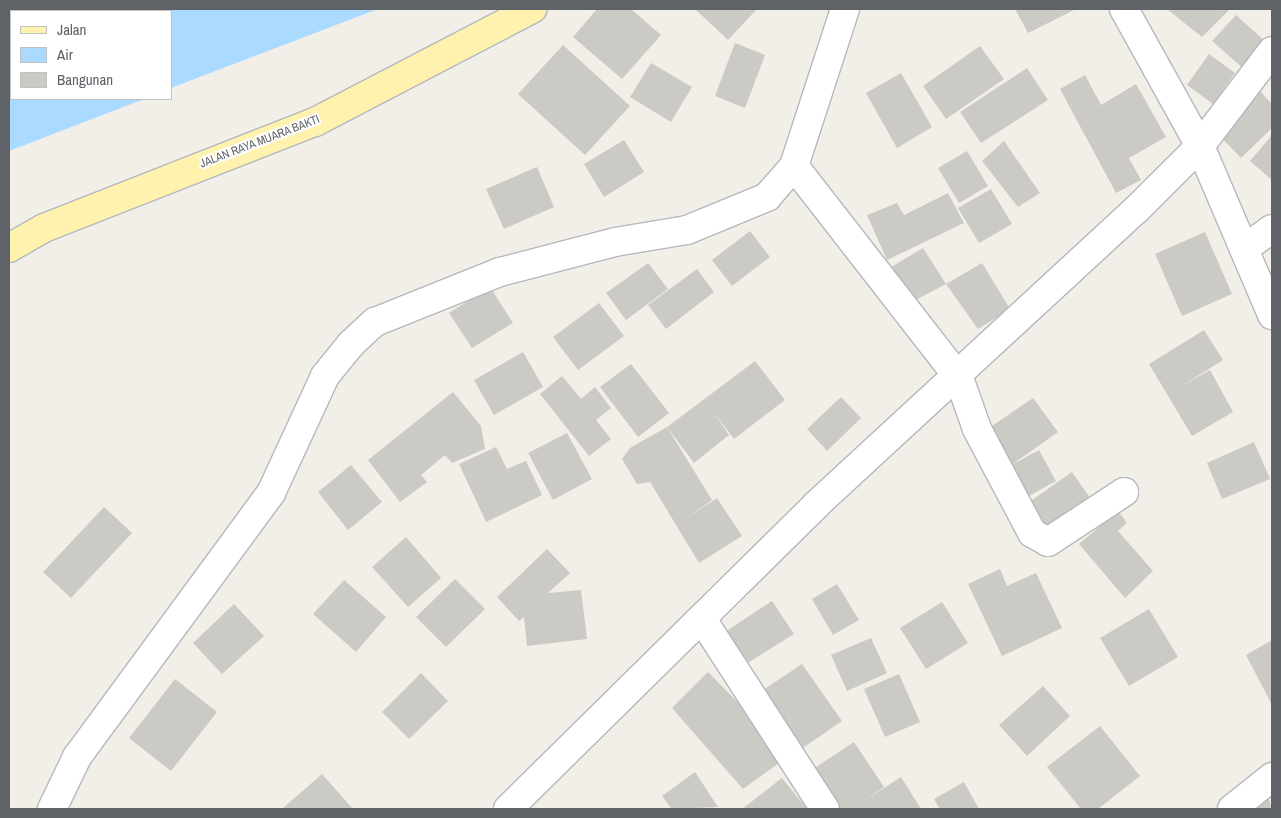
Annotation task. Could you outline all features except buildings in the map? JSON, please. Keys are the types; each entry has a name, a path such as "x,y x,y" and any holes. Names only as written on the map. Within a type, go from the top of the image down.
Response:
{"main road":[{"name":"JALAN RAYA MUARA BAKTI","path":"9,248 44,228 315,122 532,9"}],"street":[{"path":"52,809 77,757 271,493 325,376 375,322 500,272 615,242 687,230 738,212 767,197 794,166 845,9"},
{"path":"1124,9 1200,146 1272,315"},
{"path":"508,809 817,504 959,378 1200,146 1272,51"},
{"path":"794,166 959,378 977,429 1039,539 1048,542 1124,492"},
{"path":"1244,249 1272,229"},
{"path":"702,619 825,809"},
{"path":"1232,809 1272,777"}],"water":[{"path":"378,9 172,88 172,10 26,10"},
{"path":"10,84 10,100 141,100 9,151"}]}
